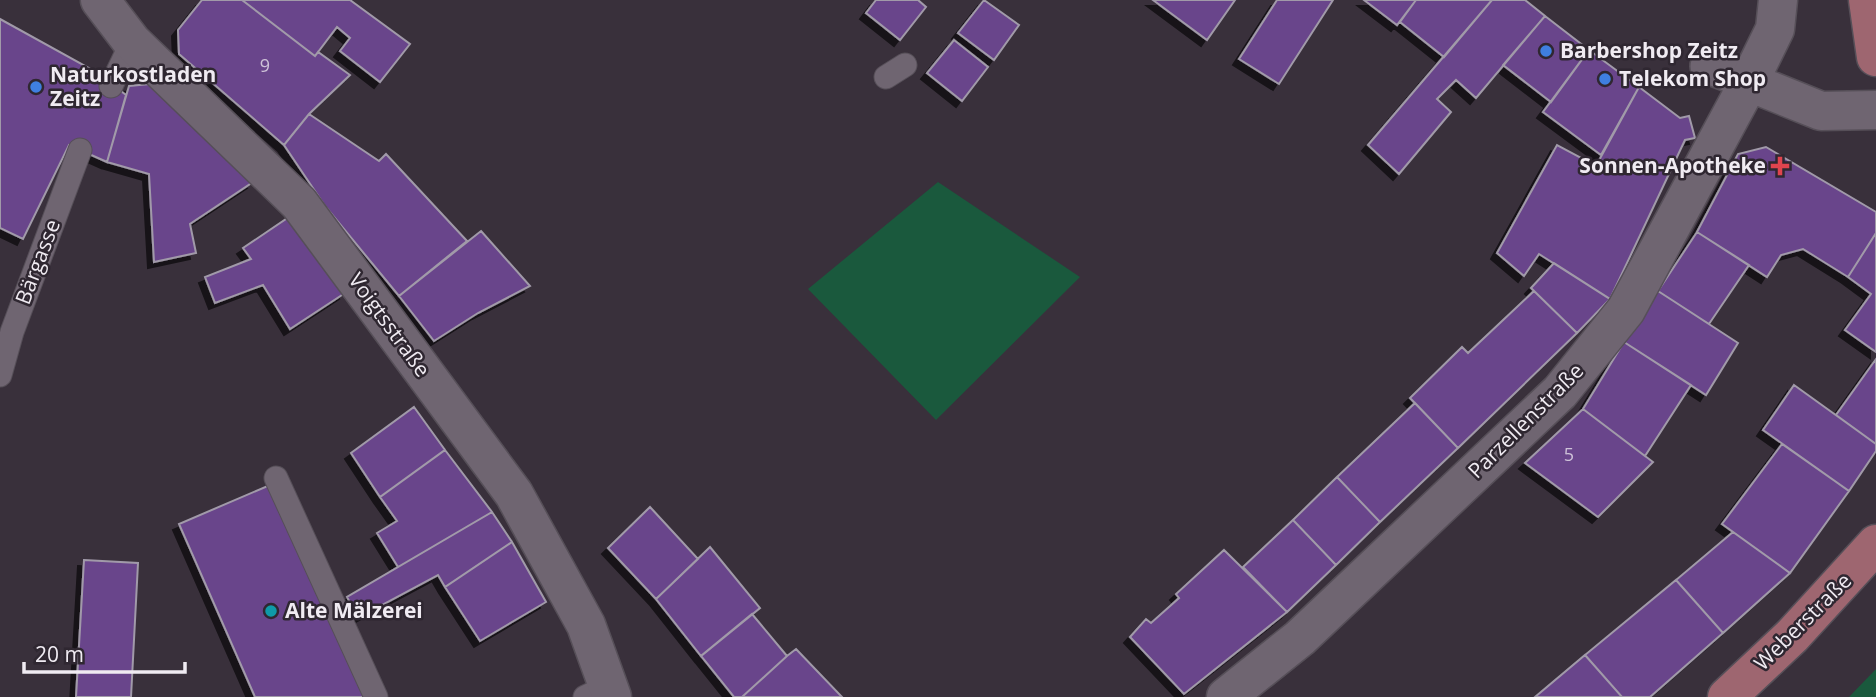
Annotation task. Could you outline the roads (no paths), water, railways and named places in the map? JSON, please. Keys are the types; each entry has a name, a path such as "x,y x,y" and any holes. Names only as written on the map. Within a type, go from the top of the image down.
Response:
{"main road":[{"path":"1868,0 1876,57"},
{"name":"Weberstraße","path":"1727,697 1792,636 1876,544"}],"street":[{"name":"Voigtsstraße","path":"100,0 132,42 307,214 514,494 586,625 601,693"},
{"name":"Parzellenstraße","path":"1226,697 1300,638 1560,391 1626,310 1775,29 1778,0"},
{"path":"1709,66 1821,111 1876,110"}],"lane":[{"path":"111,86 132,42"},
{"path":"886,77 905,65"},
{"name":"Bärgasse","path":"0,375 12,332 80,150"},
{"path":"276,478 376,697"}],"place":[{"name":"Barbershop Zeitz","path":"1546,51"},
{"name":"Telekom Shop","path":"1605,79"},
{"name":"Naturkostladen Zeitz","path":"36,87"},
{"name":"Sonnen-Apotheke","path":"1780,166"},
{"name":"Alte Mälzerei","path":"271,611"}]}
